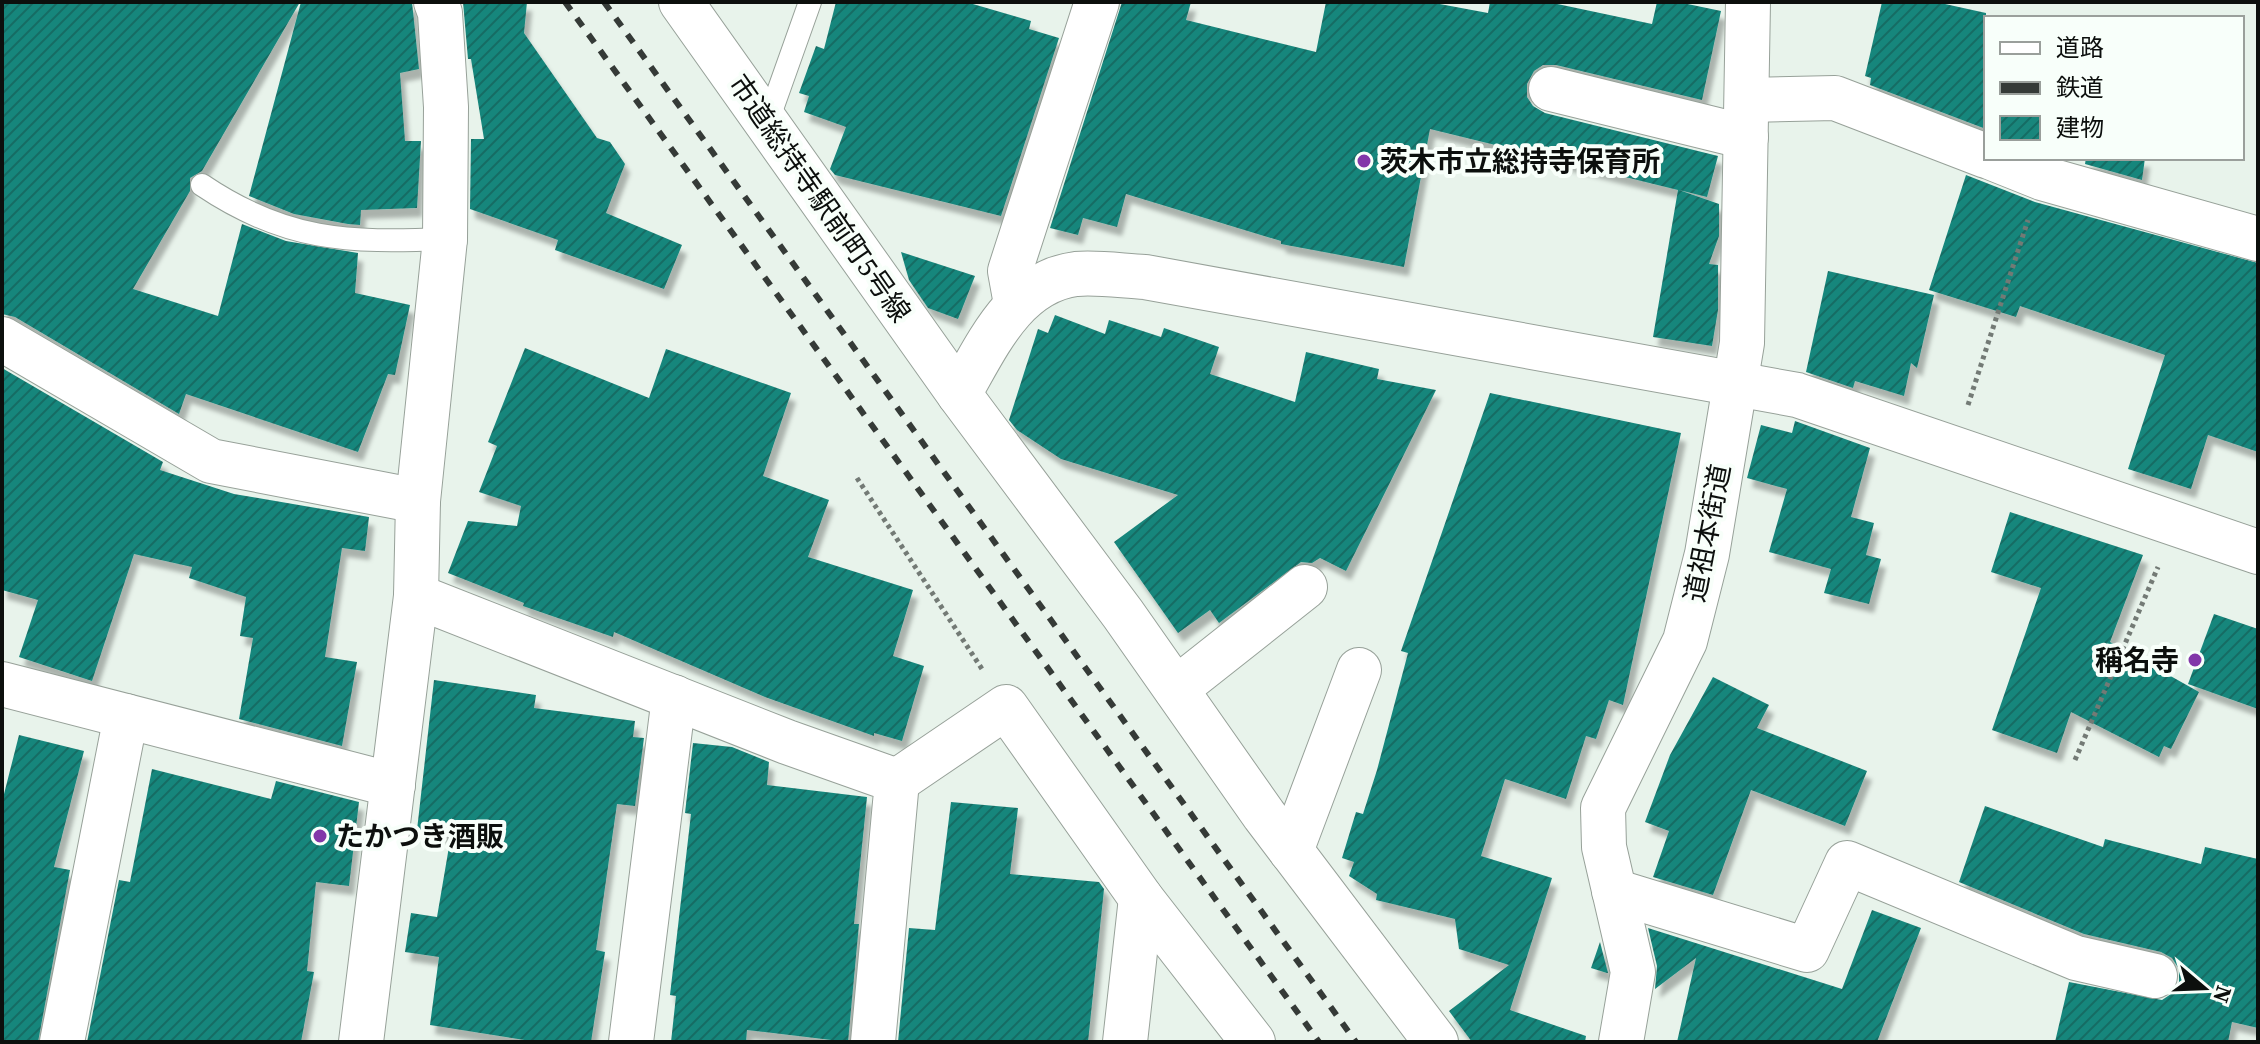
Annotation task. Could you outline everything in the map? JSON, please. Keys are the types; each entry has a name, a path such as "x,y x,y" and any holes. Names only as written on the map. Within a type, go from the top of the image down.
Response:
{"street":[{"path":"361,1042 416,596 418,501 445,239 446,107 440,13 436,2"},
{"name":"市道総持寺駅前町5号線","path":"681,2 959,394 1291,851 1436,1042"},
{"name":"道祖本街道","path":"1621,1042 1633,972 1604,847 1603,808 1685,641 1707,554 1742,343 1748,2"},
{"path":"1016,304 1010,271 1091,4"},
{"path":"1551,89 1746,118 1835,98 1984,155"},
{"path":"1997,160 2042,178 2258,239"},
{"path":"959,394 1016,304 1040,284 1076,274 1145,277 1797,395 1955,446 2258,552"},
{"path":"2,339 211,461 418,501"},
{"path":"1176,689 1305,587"},
{"path":"416,596 787,742 897,781"},
{"path":"1291,851 1359,670"},
{"path":"2,684 393,785"},
{"path":"631,1042 674,697"},
{"path":"897,781 1006,707 1141,898 1253,1042"},
{"path":"62,1042 126,716"},
{"path":"873,1042 897,781"},
{"path":"1614,891 1807,950 1847,863 2076,958 2155,976"},
{"path":"1125,1042 1141,898"}],"lane":[{"path":"767,123 810,2"},
{"path":"202,185 234,206 275,226 363,242 445,239"}],"path":[{"path":"1955,446 2042,178"},
{"path":"857,478 1006,707"},
{"path":"2075,760 2176,525"}],"building":[{"path":"2,2 300,2 202,171 190,178 190,191 133,289 218,316 242,224 286,241 358,253 355,293 410,305 395,375 388,374 358,452 186,394 179,414 15,317 2,314"},
{"path":"301,2 412,2 419,69 400,73 405,141 421,141 417,208 361,210 360,225 294,214 249,196"},
{"path":"463,2 527,2 524,33 597,138 610,142 625,164 606,213 682,245 664,289 555,250 558,240 470,209 471,139 484,139 471,59 468,59"},
{"path":"836,2 966,2 1031,21 1029,29 1059,38 1001,216 835,175 830,169 846,127 804,112 809,96 799,93 816,46 824,49"},
{"path":"1122,2 1191,2 1186,20 1316,52 1326,2 1429,2 1488,13 1490,2 1548,2 1652,24 1657,2 1678,2 1721,11 1702,100 1556,65 1543,65 1534,71 1527,84 1527,97 1533,106 1545,113 1718,156 1707,197 1679,190 1719,204 1719,236 1709,264 1718,265 1718,310 1712,346 1653,337 1678,190 1430,129 1404,267 1281,244 1281,241 1126,194 1117,227 1083,218 1078,235 1050,228"},
{"path":"1882,2 1936,2 1986,13 1984,128 1870,85 1871,78 1865,76"},
{"path":"2086,160 2145,160 2142,180 2085,164"},
{"path":"1966,175 2035,202 2258,263 2258,452 2208,435 2191,489 2128,469 2165,355 2020,306 2016,317 1929,290"},
{"path":"901,252 975,276 958,319 928,308 909,280"},
{"path":"1828,271 1934,295 1917,368 1911,363 1904,396 1855,381 1853,388 1806,372"},
{"path":"1055,315 1105,334 1109,320 1161,337 1164,328 1219,347 1210,374 1295,402 1306,352 1379,369 1377,379 1436,390 1346,571 1320,558 1312,563 1301,562 1219,623 1210,610 1178,633 1114,542 1178,495 1061,459 1017,430 1009,420 1038,329 1048,333"},
{"path":"525,348 649,398 666,349 791,393 763,476 829,500 808,557 913,590 893,656 924,666 902,741 874,733 874,736 765,697 614,632 613,637 523,606 524,603 448,573 468,521 517,526 521,506 479,492 497,446 488,442"},
{"path":"2,368 163,462 160,470 234,494 369,517 365,551 342,548 325,657 357,662 342,746 239,719 253,638 240,636 246,597 189,578 192,567 134,554 92,681 19,657 38,600 2,590"},
{"path":"1490,393 1681,433 1623,705 1609,700 1596,739 1586,736 1566,799 1505,779 1481,856 1552,878 1510,1010 1586,1036 1585,1042 1472,1042 1449,1011 1509,965 1459,949 1455,919 1376,900 1377,894 1349,876 1354,862 1342,858 1356,812 1363,814 1408,653 1401,651"},
{"path":"1795,421 1870,448 1851,517 1874,523 1866,555 1881,559 1869,604 1824,593 1831,569 1769,552 1787,489 1747,478 1761,425 1792,433"},
{"path":"2010,512 2143,555 2110,642 2199,692 2171,749 2164,746 2159,757 2071,712 2057,753 1992,730 2041,588 1991,572"},
{"path":"2214,614 2258,629 2258,709 2188,684"},
{"path":"1713,677 1769,705 1757,728 1867,771 1845,826 1751,790 1713,895 1653,877 1669,831 1645,822 1670,755"},
{"path":"434,680 536,695 534,708 635,721 633,737 644,738 635,806 617,804 596,950 605,952 591,1042 537,1042 430,1025 439,957 405,952 411,913 437,917 451,835 417,830"},
{"path":"19,735 84,751 54,867 70,870 38,1042 2,1042 2,802"},
{"path":"693,743 732,747 769,762 767,785 867,797 854,924 859,924 848,1042 747,1030 746,1042 671,1042 676,996 670,995 691,814 685,813"},
{"path":"152,769 271,799 276,781 359,802 349,886 316,882 307,971 314,972 301,1042 87,1042 119,880 130,882"},
{"path":"951,802 1018,808 1010,874 1099,882 1104,889 1088,1042 898,1042 909,928 935,930"},
{"path":"1985,806 2103,847 2105,839 2201,864 2205,847 2258,859 2258,1028 2232,1022 2228,1042 2055,1042 2069,982 2162,1000 2174,992 2179,982 2179,969 2172,958 2161,952 2084,934 1959,882"},
{"path":"1872,910 1921,928 1877,1042 1677,1042 1696,958 1655,989 1657,966 1648,928 1842,989"},
{"path":"1600,942 1608,973 1591,968"}],"railway":[{"path":"565,2 1319,1042"},
{"path":"604,2 1356,1042"}],"place":[{"name":"茨木市立総持寺保育所","path":"1364,161"},
{"name":"稱名寺","path":"2195,660"},
{"name":"たかつき酒販","path":"320,836"}]}
